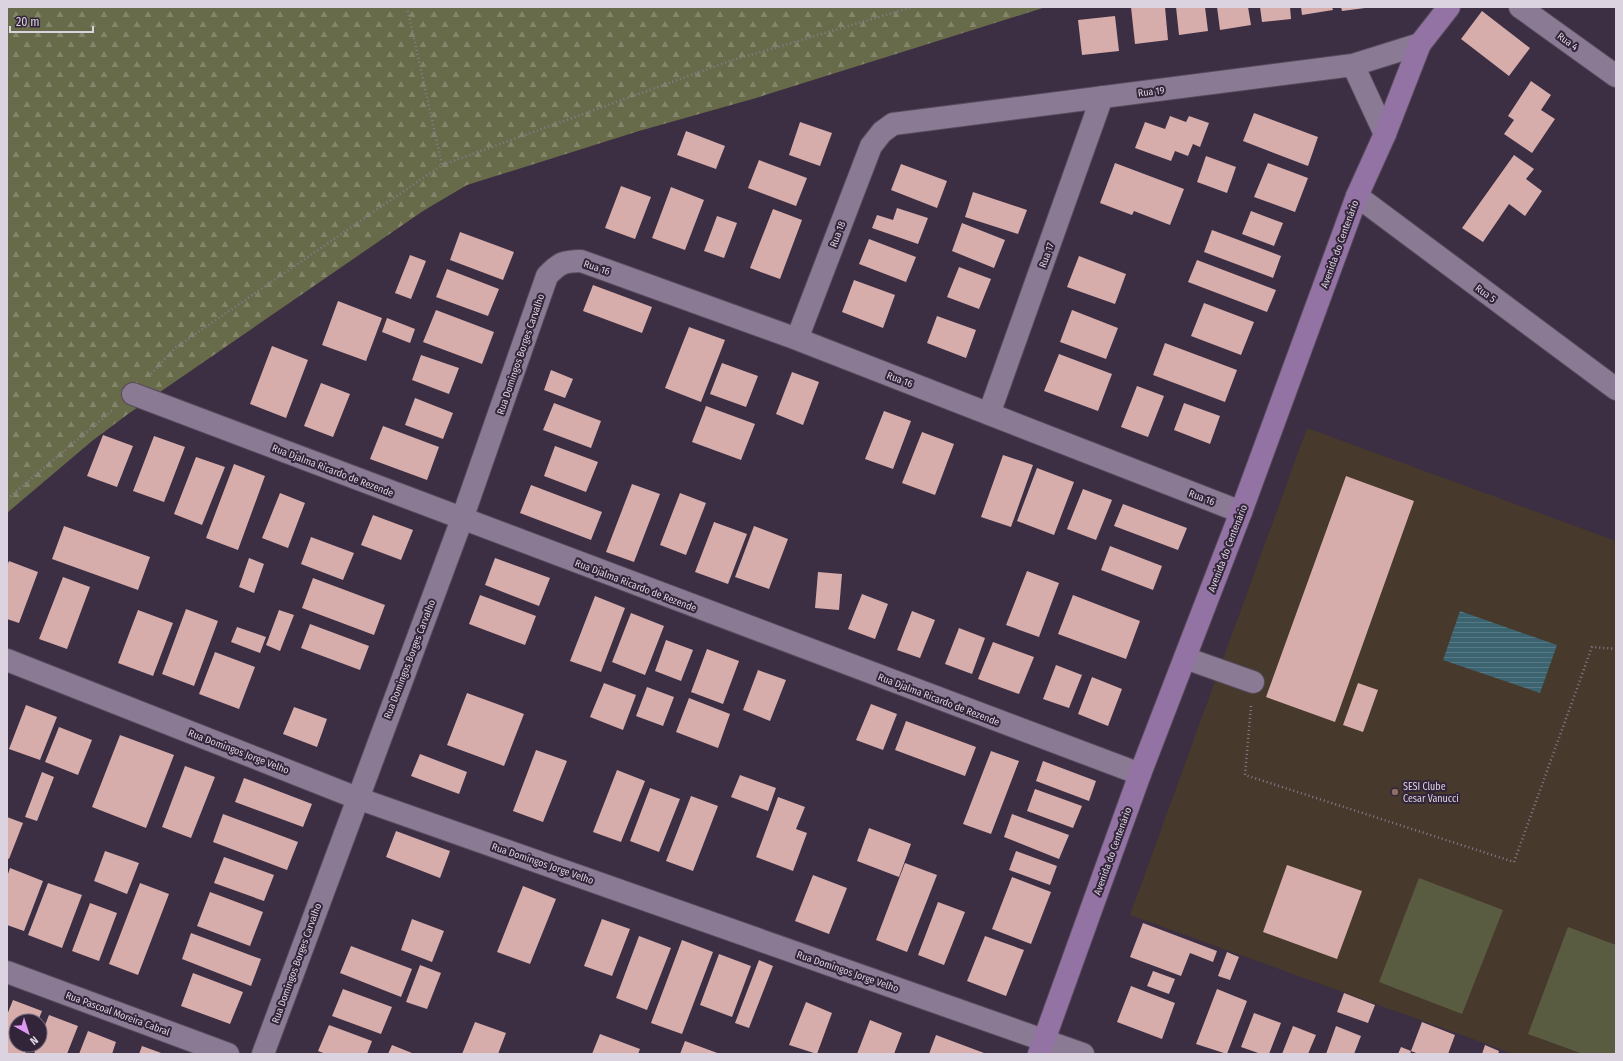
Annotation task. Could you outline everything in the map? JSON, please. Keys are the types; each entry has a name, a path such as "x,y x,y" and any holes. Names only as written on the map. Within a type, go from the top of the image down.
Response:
{"street":[{"name":"Avenida do Centenário","path":"1042,1047 1140,774 1242,512 1357,196 1385,134 1420,44 1449,7"},
{"name":"Rua 4","path":"1520,7 1616,76"},
{"name":"Rua 19","path":"882,132 893,124 908,121 1353,65 1420,44"},
{"path":"1353,65 1385,134"},
{"name":"Rua 17","path":"989,414 1102,97"},
{"name":"Rua 18","path":"797,339 871,146 882,132"},
{"name":"Rua 5","path":"1357,196 1616,389"},
{"name":"Rua 16","path":"557,265 567,261 581,261 797,339 1242,512"},
{"name":"Rua Domingos Borges Carvalho","path":"262,1054 462,519 547,276 557,265"},
{"name":"Rua Djalma Ricardo de Rezende","path":"133,394 1140,774"},
{"path":"1185,658 1253,682"},
{"name":"Rua Domingos Jorge Velho","path":"7,660 357,798 1042,1047 1083,1054"},
{"name":"Rua Pascoal Moreira Cabral","path":"7,972 228,1054"}],"path":[{"path":"407,7 442,165"},
{"path":"7,499 133,394 175,348 442,165 730,61 912,7"},
{"path":"1253,682 1245,775 1514,862 1592,647 1616,649"}],"shaded area":[{"name":"SESI Clube Cesar Vanucci","path":"1307,428 1616,541 1616,1054 1514,1054 1130,915"}],"green space":[{"path":"7,7 1046,7 756,98 639,131 467,185 423,211 128,414 92,441 7,513"},
{"path":"1419,878 1503,910 1462,1014 1379,982"},
{"path":"1568,927 1616,945 1616,1054 1583,1054 1528,1034"}],"water":[{"path":"1460,611 1557,645 1540,693 1443,660"}],"building":[{"path":"1131,7 1165,7 1168,40 1135,44"},
{"path":"1176,7 1205,7 1208,31 1179,35"},
{"path":"1217,7 1248,7 1251,25 1220,30"},
{"path":"1260,7 1290,7 1291,19 1262,22"},
{"path":"1301,7 1332,7 1333,10 1302,15"},
{"path":"1341,7 1365,7 1365,8 1342,11"},
{"path":"1482,11 1530,48 1509,76 1461,39"},
{"path":"1115,16 1119,51 1082,55 1078,20"},
{"path":"1531,81 1551,95 1541,110 1555,119 1532,153 1504,134 1514,120 1508,116"},
{"path":"1254,113 1318,137 1308,166 1243,141"},
{"path":"1170,116 1186,122 1189,116 1209,123 1200,147 1193,144 1188,156 1175,151 1171,161 1135,148 1145,122 1165,129"},
{"path":"800,122 832,133 820,166 789,155"},
{"path":"686,131 725,146 716,169 677,155"},
{"path":"1514,155 1534,169 1526,179 1542,191 1525,216 1509,204 1483,242 1462,228"},
{"path":"1206,156 1236,167 1227,193 1197,182"},
{"path":"759,160 807,178 796,206 748,188"},
{"path":"1115,163 1184,189 1170,225 1134,211 1132,215 1100,203"},
{"path":"1268,163 1308,178 1295,212 1254,197"},
{"path":"901,164 947,181 937,208 891,190"},
{"path":"621,186 651,197 635,239 605,228"},
{"path":"671,187 704,200 685,250 652,238"},
{"path":"973,192 1027,210 1018,234 965,217"},
{"path":"897,208 928,218 918,244 872,228 877,215 893,220"},
{"path":"773,209 802,220 780,279 750,268"},
{"path":"1251,211 1283,223 1274,246 1242,234"},
{"path":"717,216 737,223 724,258 704,251"},
{"path":"962,223 1005,240 994,268 952,251"},
{"path":"1212,230 1281,256 1273,278 1204,252"},
{"path":"460,232 514,252 503,280 450,260"},
{"path":"869,239 916,257 906,282 859,264"},
{"path":"410,255 426,261 411,299 395,293"},
{"path":"1079,256 1126,274 1115,304 1067,287"},
{"path":"1197,260 1276,290 1267,312 1188,282"},
{"path":"959,267 991,279 979,309 947,297"},
{"path":"447,269 499,289 488,316 436,297"},
{"path":"854,280 895,295 883,328 842,312"},
{"path":"593,285 652,307 642,333 583,311"},
{"path":"338,301 382,318 366,361 322,345"},
{"path":"1204,303 1254,322 1241,355 1191,336"},
{"path":"436,310 494,332 482,364 423,342"},
{"path":"1072,310 1118,328 1106,359 1060,342"},
{"path":"937,316 976,330 966,358 927,343"},
{"path":"387,318 415,329 410,343 382,332"},
{"path":"689,327 725,340 701,402 665,388"},
{"path":"1165,343 1237,370 1225,402 1153,375"},
{"path":"272,346 308,360 286,418 250,404"},
{"path":"1059,354 1112,374 1098,411 1044,391"},
{"path":"421,355 459,368 449,394 412,380"},
{"path":"722,363 758,376 746,407 710,394"},
{"path":"551,370 573,379 565,398 544,390"},
{"path":"792,372 819,382 803,425 776,414"},
{"path":"321,383 350,394 333,437 304,426"},
{"path":"1137,386 1164,396 1148,437 1121,427"},
{"path":"415,398 453,413 443,439 405,425"},
{"path":"554,403 601,421 591,448 543,430"},
{"path":"1184,403 1220,416 1210,444 1174,430"},
{"path":"706,406 755,424 741,460 692,442"},
{"path":"884,411 911,421 893,469 865,459"},
{"path":"383,426 439,447 427,480 370,459"},
{"path":"922,432 954,444 935,495 902,483"},
{"path":"103,435 133,446 117,487 87,476"},
{"path":"154,436 185,447 164,502 133,491"},
{"path":"555,446 598,462 586,492 544,476"},
{"path":"1003,455 1033,465 1011,527 981,517"},
{"path":"196,457 225,467 202,525 174,514"},
{"path":"234,464 265,476 238,550 206,538"},
{"path":"1037,468 1074,482 1054,535 1017,521"},
{"path":"1346,476 1414,501 1335,722 1266,697"},
{"path":"632,484 660,494 634,562 606,552"},
{"path":"531,485 602,512 591,540 520,513"},
{"path":"1083,489 1112,500 1096,540 1067,529"},
{"path":"280,493 305,503 288,548 262,538"},
{"path":"680,493 706,503 686,555 660,545"},
{"path":"1123,504 1187,528 1178,550 1114,526"},
{"path":"373,515 413,530 401,560 361,545"},
{"path":"714,522 747,534 728,584 695,572"},
{"path":"64,526 150,557 138,590 52,559"},
{"path":"754,526 788,539 769,589 735,577"},
{"path":"311,537 354,553 343,580 301,564"},
{"path":"1110,546 1162,566 1153,590 1101,570"},
{"path":"249,558 264,564 254,593 239,587"},
{"path":"495,558 550,578 539,606 485,585"},
{"path":"9,561 38,572 19,623 7,619 7,566"},
{"path":"1027,571 1059,583 1039,637 1006,625"},
{"path":"818,572 842,574 839,610 815,608"},
{"path":"63,577 90,587 67,649 39,639"},
{"path":"313,578 385,605 374,635 302,608"},
{"path":"862,594 888,604 875,639 848,629"},
{"path":"480,595 536,616 525,645 469,624"},
{"path":"1073,595 1140,621 1126,659 1058,634"},
{"path":"595,596 625,608 601,672 570,661"},
{"path":"186,609 218,621 194,686 162,674"},
{"path":"138,610 173,623 153,676 118,663"},
{"path":"279,610 294,615 280,651 266,645"},
{"path":"912,611 935,620 920,658 897,650"},
{"path":"631,613 664,626 645,675 612,662"},
{"path":"310,624 369,646 360,670 301,648"},
{"path":"237,627 266,637 260,653 231,642"},
{"path":"959,628 985,638 972,674 945,664"},
{"path":"666,640 693,650 681,681 655,671"},
{"path":"993,642 1034,657 1019,694 978,679"},
{"path":"707,649 739,661 723,704 691,692"},
{"path":"215,652 255,667 239,709 199,694"},
{"path":"1056,665 1082,675 1069,708 1043,699"},
{"path":"758,670 786,680 770,721 743,710"},
{"path":"1092,677 1122,689 1108,726 1078,714"},
{"path":"604,683 636,695 623,730 590,717"},
{"path":"1358,683 1378,690 1363,732 1343,725"},
{"path":"647,687 674,697 663,726 636,716"},
{"path":"467,693 524,714 504,766 447,745"},
{"path":"689,698 730,714 718,748 676,732"},
{"path":"871,704 897,714 883,750 856,740"},
{"path":"26,705 57,717 40,760 9,749"},
{"path":"294,707 327,719 317,747 283,734"},
{"path":"906,721 976,747 965,776 895,750"},
{"path":"59,727 92,740 78,775 45,762"},
{"path":"120,735 174,755 146,828 92,807"},
{"path":"536,750 567,761 543,822 513,811"},
{"path":"991,751 1019,761 991,834 963,824"},
{"path":"420,754 467,772 459,794 411,776"},
{"path":"1043,761 1096,781 1089,801 1036,781"},
{"path":"185,766 215,777 191,838 162,827"},
{"path":"617,770 645,781 621,842 593,832"},
{"path":"42,772 54,777 37,821 25,817"},
{"path":"740,775 776,788 768,811 731,797"},
{"path":"244,778 312,804 303,827 235,802"},
{"path":"650,788 680,799 659,852 630,841"},
{"path":"1035,789 1082,806 1073,828 1027,811"},
{"path":"691,796 718,806 693,871 666,861"},
{"path":"778,797 805,807 796,829 807,833 793,871 756,857"},
{"path":"223,814 298,842 287,870 213,842"},
{"path":"1012,814 1069,835 1059,859 1004,837"},
{"path":"7,817 23,823 9,859 7,858"},
{"path":"869,828 911,844 899,877 857,861"},
{"path":"396,831 450,851 440,878 386,857"},
{"path":"105,851 139,863 127,894 94,881"},
{"path":"1016,851 1057,866 1050,885 1009,870"},
{"path":"224,857 274,875 264,901 214,883"},
{"path":"905,863 937,875 907,952 876,940"},
{"path":"1287,865 1362,891 1337,959 1263,932"},
{"path":"10,868 43,881 24,931 7,925 7,877"},
{"path":"813,875 847,888 829,934 795,921"},
{"path":"1012,877 1051,892 1031,944 992,929"},
{"path":"48,883 82,895 62,948 28,935"},
{"path":"140,883 169,894 138,975 109,964"},
{"path":"523,886 556,899 530,964 497,952"},
{"path":"210,892 263,912 250,946 197,926"},
{"path":"938,902 965,912 944,965 918,955"},
{"path":"90,903 117,913 99,961 72,951"},
{"path":"412,919 444,931 432,962 401,950"},
{"path":"602,919 630,929 612,976 584,966"},
{"path":"1143,923 1217,951 1213,962 1190,953 1181,976 1130,957"},
{"path":"191,933 261,959 251,986 182,959"},
{"path":"639,936 671,948 647,1010 616,998"},
{"path":"985,936 1024,950 1006,996 967,981"},
{"path":"682,940 713,952 682,1034 651,1023"},
{"path":"351,946 412,969 401,997 340,973"},
{"path":"1227,952 1239,957 1230,980 1218,976"},
{"path":"719,954 751,966 732,1017 700,1005"},
{"path":"759,960 773,966 749,1028 735,1023"},
{"path":"420,965 441,973 427,1009 406,1002"},
{"path":"1153,971 1175,979 1169,994 1147,986"},
{"path":"193,973 243,992 230,1024 181,1006"},
{"path":"1131,986 1175,1003 1162,1039 1117,1022"},
{"path":"343,989 392,1007 381,1034 332,1016"},
{"path":"1217,989 1247,1001 1227,1054 1196,1044"},
{"path":"1344,993 1375,1005 1368,1023 1337,1012"},
{"path":"13,1000 42,1011 41,1013 8,1013 8,1053 25,1054 7,1054 7,1015"},
{"path":"806,1002 832,1013 817,1054 789,1045"},
{"path":"1254,1013 1281,1023 1269,1054 1261,1054 1241,1047"},
{"path":"49,1015 78,1026 67,1054 34,1054 48,1053"},
{"path":"870,1020 902,1033 894,1054 857,1054"},
{"path":"475,1022 506,1033 498,1054 462,1054"},
{"path":"1422,1022 1455,1035 1448,1054 1419,1054 1411,1051"},
{"path":"329,1025 372,1041 367,1054 326,1054 318,1051"},
{"path":"1293,1026 1316,1035 1308,1054 1282,1054"},
{"path":"1336,1026 1361,1036 1354,1054 1326,1054"},
{"path":"88,1031 116,1042 112,1054 79,1054"},
{"path":"600,1034 640,1049 638,1054 592,1054"},
{"path":"936,1035 984,1053 929,1054"},
{"path":"685,1041 720,1054 680,1054"},
{"path":"392,1045 412,1053 412,1054 388,1054"},
{"path":"1485,1045 1499,1051 1498,1054 1482,1054"},
{"path":"142,1046 164,1054 139,1054"},
{"path":"1401,1047 1411,1051 1410,1054 1398,1054"}],"place":[{"name":"SESI Clube Cesar Vanucci","path":"1395,792"}]}
